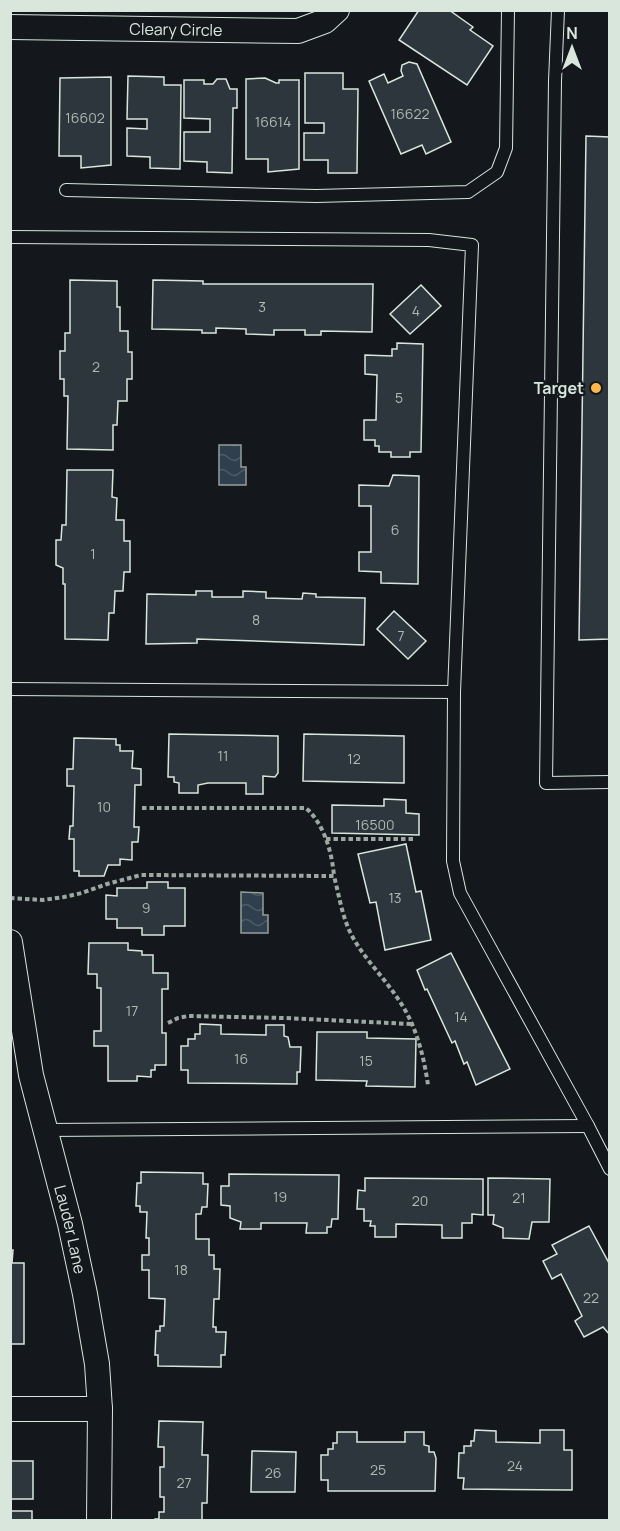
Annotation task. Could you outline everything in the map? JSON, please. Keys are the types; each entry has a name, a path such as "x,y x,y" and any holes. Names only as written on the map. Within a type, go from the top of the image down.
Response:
{"street":[{"name":"Cleary Circle","path":"10,27 298,31 325,21 337,10"},
{"name":"Lauder Lane","path":"10,942 15,1001 31,1075 70,1224 97,1364 100,1409 99,1521"},
{"path":"10,1409 100,1409"}],"lane":[{"path":"66,190 316,196 468,192 497,172 506,148 508,10"},
{"path":"558,10 555,81 546,783 609,782"},
{"path":"10,237 429,240 472,245 454,692 453,861 460,893 588,1125 609,1169"},
{"path":"10,689 454,692"},
{"path":"45,1130 588,1125"}],"path":[{"path":"142,808 306,808 327,839 345,921 365,957 401,1002 420,1047 428,1085"},
{"path":"327,839 414,839"},
{"path":"10,898 43,900 64,897 141,875 334,876"},
{"path":"168,1023 188,1016 411,1024"}],"water":[{"path":"219,445 241,445 241,467 246,467 246,485 219,485"},
{"path":"241,892 263,893 263,915 268,915 268,933 241,933"}],"building":[{"path":"419,10 449,10 473,27 470,30 493,46 467,85 399,40"},
{"path":"409,62 417,64 451,142 426,154 422,145 401,154 369,81 384,74 388,83 403,76 402,65"},
{"path":"305,73 343,73 343,89 358,89 357,173 328,173 328,160 304,160 304,133 324,133 324,123 305,123"},
{"path":"128,76 164,77 164,85 181,85 180,169 150,168 150,157 127,156 127,128 147,129 147,119 127,119"},
{"path":"111,77 111,165 81,168 81,156 59,156 60,78"},
{"path":"265,78 276,83 279,83 279,80 299,80 299,169 268,172 268,159 246,159 246,79"},
{"path":"217,79 226,79 230,89 237,89 237,108 233,108 232,173 207,172 207,162 184,161 184,132 210,132 210,119 184,118 184,80 204,80 204,84 213,84"},
{"name":"Target","path":"586,136 610,137 610,639 579,640"},
{"path":"70,280 117,281 120,331 128,331 128,352 132,352 132,379 127,379 127,401 118,401 117,425 113,425 113,450 67,449 68,396 64,396 64,379 60,379 60,351 65,351 65,333 70,333"},
{"path":"153,280 203,281 203,284 373,284 372,332 321,331 321,335 305,335 305,330 274,330 274,335 246,334 246,329 216,328 216,333 202,333 202,330 152,329"},
{"path":"421,285 441,306 410,334 390,314"},
{"path":"397,343 423,344 421,452 410,452 410,457 391,457 391,452 379,452 379,446 375,446 375,440 364,440 364,420 376,420 377,375 365,374 365,355 392,356 392,349 397,349"},
{"path":"67,470 113,470 112,497 117,498 116,520 124,520 124,541 130,541 130,572 124,572 123,591 115,591 114,613 109,613 108,640 65,639 65,584 63,584 63,568 56,565 56,540 61,540 62,525 66,525"},
{"path":"393,475 419,476 418,584 381,583 381,572 359,571 359,552 371,552 371,506 359,506 359,485 389,486"},
{"path":"196,591 212,591 212,597 243,597 243,591 266,592 266,598 302,599 303,593 316,594 316,597 365,598 364,645 197,639 197,643 146,644 147,594 196,595"},
{"path":"394,611 426,641 408,659 377,629"},
{"path":"169,734 278,736 278,773 275,777 263,776 263,794 246,794 246,783 208,783 198,785 198,793 179,793 179,783 174,782 174,777 168,777"},
{"path":"304,734 404,736 404,783 303,781"},
{"path":"74,738 116,739 116,745 120,745 120,751 133,751 132,768 141,769 141,785 135,785 134,827 139,827 138,842 132,842 132,860 120,859 120,865 108,865 104,876 79,876 79,871 74,871 74,839 69,839 70,826 73,826 74,786 67,786 67,769 73,769"},
{"path":"384,799 406,800 406,813 419,814 419,835 332,833 332,805 384,806"},
{"path":"406,844 416,892 421,891 431,940 385,950 376,902 370,903 358,854"},
{"path":"147,882 168,882 168,888 185,888 185,926 164,926 164,935 142,935 142,928 117,928 117,919 106,919 106,895 117,896 117,888 147,888"},
{"path":"89,943 128,943 128,950 142,951 142,955 153,955 153,973 168,973 168,989 162,989 162,1033 166,1033 166,1065 155,1065 155,1070 151,1070 151,1077 137,1076 137,1081 108,1081 108,1046 94,1046 94,1031 101,1031 101,988 97,988 97,974 88,974"},
{"path":"451,953 510,1069 476,1085 467,1062 464,1064 455,1041 452,1043 417,970"},
{"path":"200,1024 221,1025 221,1034 266,1035 266,1025 284,1025 284,1036 288,1037 290,1047 301,1047 297,1084 188,1083 188,1070 181,1070 181,1046 188,1046 188,1039 195,1039 195,1034 200,1034"},
{"path":"317,1032 367,1032 367,1038 416,1039 415,1087 366,1086 367,1081 316,1080"},
{"path":"141,1172 203,1173 203,1184 208,1184 207,1207 202,1207 201,1214 196,1214 196,1239 209,1239 209,1255 214,1255 214,1269 220,1269 219,1299 214,1299 213,1327 216,1327 216,1332 226,1332 225,1355 221,1355 221,1367 158,1366 158,1355 155,1355 156,1331 160,1331 160,1326 164,1326 165,1299 149,1298 149,1270 142,1270 142,1255 149,1255 149,1238 146,1238 147,1212 140,1212 140,1206 136,1206 137,1183 141,1183"},
{"path":"229,1174 339,1175 338,1219 332,1219 331,1227 327,1227 327,1233 306,1233 307,1223 261,1223 261,1229 240,1229 241,1222 230,1218 230,1206 221,1205 221,1186 229,1186"},
{"path":"365,1178 483,1179 483,1215 472,1214 472,1223 462,1223 462,1238 442,1238 442,1225 396,1224 396,1237 375,1237 375,1226 370,1226 371,1221 364,1221 364,1209 357,1209 358,1190 365,1191"},
{"path":"488,1178 550,1179 549,1222 532,1222 529,1239 503,1238 503,1228 493,1224 494,1215 488,1215"},
{"path":"589,1226 610,1265 610,1335 603,1327 584,1337 575,1321 582,1316 561,1274 552,1279 543,1261 557,1254 552,1245"},
{"path":"10,1250 13,1250 12,1263 24,1263 24,1344 10,1344"},
{"path":"159,1421 203,1422 202,1455 208,1455 207,1503 202,1503 202,1520 155,1520 159,1519 159,1512 164,1512 164,1497 160,1497 160,1467 164,1467 164,1447 158,1447"},
{"path":"475,1430 496,1431 496,1442 540,1443 540,1430 564,1430 564,1450 572,1450 572,1490 463,1489 464,1478 458,1478 459,1453 464,1453 464,1446 471,1446"},
{"path":"337,1432 357,1432 357,1442 405,1442 405,1432 424,1432 424,1445 429,1446 429,1452 434,1452 436,1458 435,1491 328,1491 328,1480 321,1480 321,1455 328,1455 328,1449 333,1449 333,1443 337,1443"},
{"path":"252,1451 296,1452 295,1492 251,1492"},
{"path":"10,1461 33,1461 33,1499 10,1499"},
{"path":"10,1511 32,1511 32,1520 10,1520"}],"place":[{"name":"Target","path":"596,388"}]}
